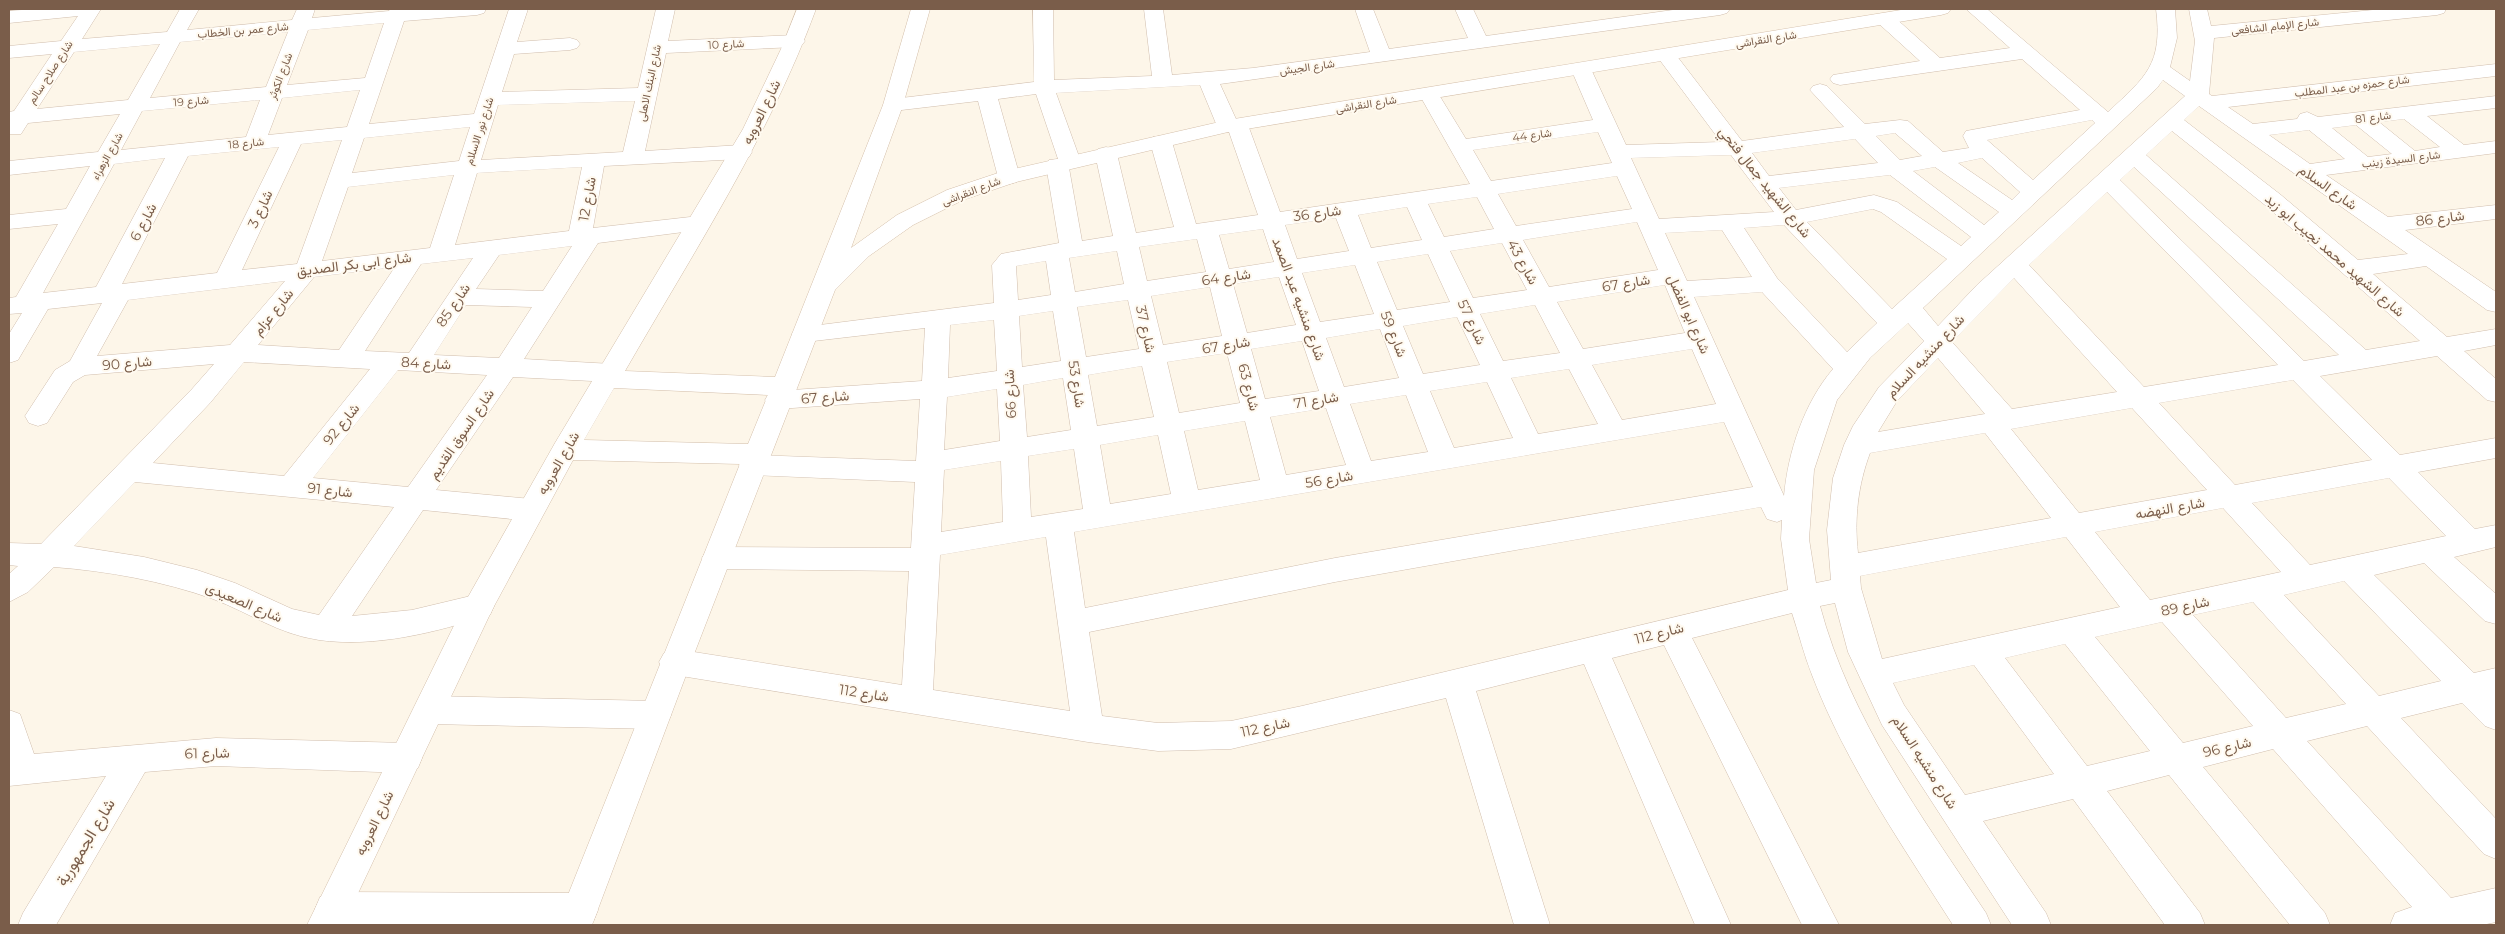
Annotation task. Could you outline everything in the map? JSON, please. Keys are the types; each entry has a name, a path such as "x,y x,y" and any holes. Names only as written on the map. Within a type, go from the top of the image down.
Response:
{"street":[{"path":"9,17 92,9"},
{"name":"شارع صلاح سالم","path":"9,135 15,118 92,9"},
{"name":"شارع الزهراء","path":"9,354 25,303 189,9"},
{"name":"شارع عمر بن الخطاب","path":"9,52 173,37 303,17 477,9"},
{"name":"شارع نور الاسلام","path":"440,254 518,9"},
{"name":"شارع البنك الاهلى","path":"632,158 665,9"},
{"name":"شارع العروبه","path":"329,917 480,606 565,450 754,129 794,41 806,9"},
{"path":"329,917 577,918 675,662 824,287 893,104 920,9"},
{"name":"شارع 53","path":"1043,9 1044,87 1063,164 1064,301 1098,517"},
{"path":"1364,9 1382,57"},
{"path":"1464,9 1480,43"},
{"path":"1579,9 1590,27"},
{"name":"شارع الجيش","path":"893,104 1044,87 1208,79 1382,57 1686,11 1720,9"},
{"name":"شارع النقراشى","path":"824,287 861,251 905,220 955,195 1009,177 1233,126 1937,9"},
{"path":"1976,9 2103,118"},
{"path":"1972,925 1876,774 1829,682 1802,598 1794,522 1802,456 1825,399 1861,352 2034,192 2103,118 2150,84 2161,70 2166,42 2165,9"},
{"name":"شارع الإمام الشافعى","path":"2201,21 2437,9"},
{"path":"1160,10 1163,81"},
{"name":"شارع عزام","path":"9,590 18,584 49,554 239,353 307,270 398,12"},
{"name":"شارع الكوثر","path":"254,142 303,17"},
{"path":"1885,19 1936,65"},
{"path":"2201,21 2203,99"},
{"name":"شارع 10","path":"657,47 794,41"},
{"path":"505,49 570,44"},
{"path":"1840,80 2026,52"},
{"name":"شارع الشهيد جمال فتحي","path":"1666,55 1790,218 1900,316 1938,342 1999,422 2073,525 2156,612 2280,734 2444,917"},
{"name":"شارع ابو الفضل","path":"1581,69 1798,559"},
{"name":"شارع السلام","path":"2161,70 2496,304"},
{"name":"شارع حمزه بن عبد المطلب","path":"2203,99 2278,95 2496,70"},
{"path":"2442,76 2490,105"},
{"name":"شارع منشيه عبد الصمد","path":"1208,79 1233,126 1271,220 1362,473"},
{"name":"شارع 19","path":"15,118 373,83"},
{"path":"1820,90 1895,168 1985,237"},
{"path":"490,99 646,94"},
{"path":"986,94 1009,177"},
{"name":"شارع 43","path":"1429,94 1484,189 1615,431"},
{"path":"2278,95 2364,164"},
{"name":"شارع منشيه السلام","path":"2033,925 1893,715 1863,652 1845,578 1841,530 1847,478 1863,433 1888,394 2015,264 2171,120 2203,99"},
{"name":"شارع 81","path":"2249,131 2490,105"},
{"path":"2409,113 2460,152"},
{"path":"2034,192 1976,142 1974,136 2103,118"},
{"path":"2360,118 2411,158"},
{"name":"شارع 18","path":"9,168 483,119"},
{"name":"شارع الشهيد محمد نجيب ابو زيد","path":"2171,120 2273,200 2496,393"},
{"name":"شارع 44","path":"1459,146 1606,124"},
{"name":"شارع 36","path":"1009,259 1064,249 1484,189 1621,160 1738,148 1900,126 1939,160 2013,211"},
{"name":"شارع 3","path":"226,279 293,138"},
{"path":"1810,138 1864,204"},
{"name":"شارع 63","path":"1161,142 1197,230 1220,278 1276,488"},
{"name":"شارع السيدة زينب","path":"2306,171 2496,147"},
{"name":"شارع 6","path":"79,368 112,293 180,150"},
{"path":"1764,183 1895,168 1986,151"},
{"path":"339,181 468,167 741,152"},
{"name":"شارع 37","path":"1106,154 1187,503"},
{"path":"2133,155 2361,360"},
{"name":"شارع 12","path":"585,237 594,160"},
{"path":"2107,178 2395,467 2483,539"},
{"name":"شارع 57","path":"1414,199 1530,445"},
{"name":"شارع 64","path":"805,334 1006,310 1508,235 1648,221 1729,222 1790,218 1874,202 1889,207 1962,258"},
{"name":"شارع 59","path":"1344,209 1444,460"},
{"name":"شارع 86","path":"2383,225 2496,212"},
{"path":"9,222 74,215"},
{"path":"1729,222 1768,284 1848,369"},
{"name":"شارع ابى بكر الصديق","path":"25,303 699,223"},
{"name":"شارع السوق القديم","path":"327,628 506,367 550,299 585,237"},
{"name":"شارع 85","path":"403,362 459,297 492,248"},
{"path":"347,358 414,257"},
{"path":"2352,268 2431,258"},
{"name":"شارع 66","path":"1009,259 1004,265 1018,531"},
{"path":"2015,264 2305,579"},
{"name":"شارع 67","path":"610,376 781,393 936,389 1542,296 1676,283 1768,284"},
{"path":"2472,287 2496,283"},
{"path":"459,297 550,299"},
{"path":"917,701 936,389 938,319"},
{"path":"1858,445 2496,337"},
{"name":"شارع 71","path":"565,450 931,467 1013,448 1700,339"},
{"name":"شارع 84","path":"239,353 506,367 610,376"},
{"name":"شارع 90","path":"79,368 239,353"},
{"name":"شارع 92","path":"291,486 403,362"},
{"path":"38,416 64,376 79,368"},
{"name":"شارع 56","path":"717,558 926,553 1018,531 1732,411"},
{"name":"شارع النهضه","path":"1845,578 2073,525 2496,448"},
{"name":"شارع 91","path":"129,471 531,510"},
{"path":"1072,624 1335,570 1770,495"},
{"path":"1058,524 1088,728"},
{"name":"شارع 89","path":"1874,674 2483,539"},
{"path":"2430,551 2496,612"},
{"name":"شارع الصعيدى","path":"9,554 49,554 116,561 180,576 240,597 295,623 327,628 376,628 419,622 480,606"},
{"path":"2350,569 2482,684 2496,716"},
{"name":"شارع 112","path":"675,662 1088,728 1158,737 1231,734 1302,720 1802,598 1845,578"},
{"path":"2260,589 2496,843"},
{"path":"1672,630 1821,925"},
{"path":"2072,631 2312,925"},
{"path":"1593,649 1713,925"},
{"path":"1982,650 2187,925"},
{"path":"1457,682 1532,925"},
{"name":"شارع 96","path":"1958,812 2482,684"},
{"path":"430,710 655,715"},
{"path":"9,724 16,770"},
{"name":"شارع 61","path":"16,770 216,752 406,758"},
{"name":"شارع الجمهورية","path":"36,925 134,758"},
{"path":"2408,925 2496,905"}]}
